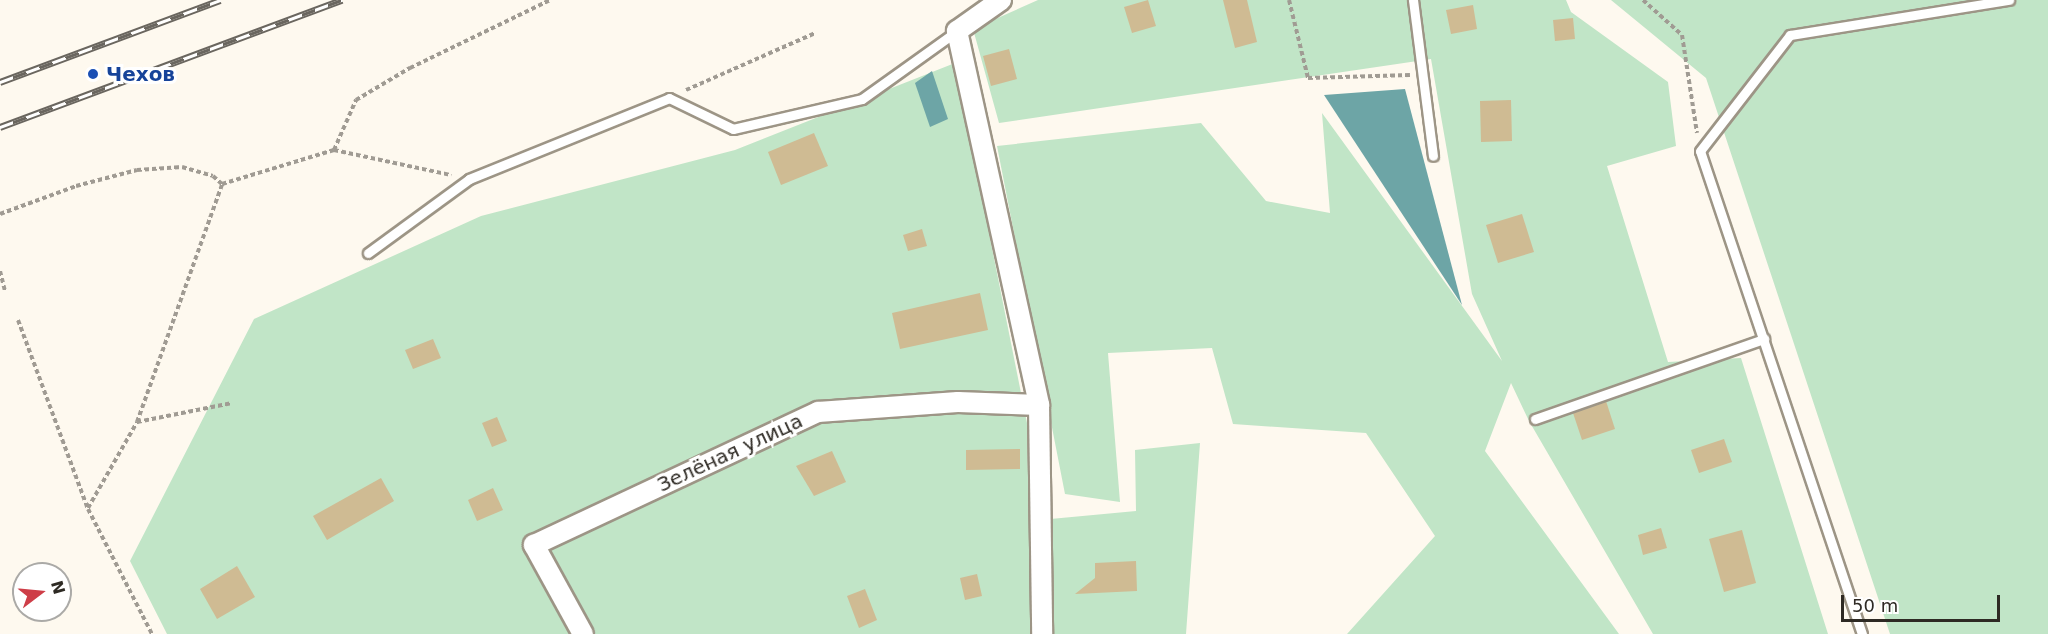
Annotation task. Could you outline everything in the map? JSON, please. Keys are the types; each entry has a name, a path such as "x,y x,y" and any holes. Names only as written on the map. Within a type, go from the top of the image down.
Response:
{"street":[{"path":"1001,0 957,31 1039,405 1042,634"},
{"name":"Зелёная улица","path":"583,634 534,544 818,411 958,402 1039,405"}],"lane":[{"path":"1413,0 1433,156"},
{"path":"1862,634 1700,151 1790,35 2009,0"},
{"path":"368,253 469,178 669,98 733,129 861,99 957,31"},
{"path":"1535,419 1764,339"}],"path":[{"path":"334,150 356,100 410,68 550,0"},
{"path":"1289,0 1308,78 1423,75"},
{"path":"1643,0 1682,35 1700,151"},
{"path":"669,98 814,33"},
{"path":"222,184 334,150 469,178"},
{"path":"0,214 76,186 137,170 182,167 213,176 222,184"},
{"path":"88,509 137,422 222,184"},
{"path":"0,271 5,291"},
{"path":"18,320 88,509 152,634"},
{"path":"137,422 232,403"}],"green space":[{"path":"1038,0 1566,0 1571,12 1668,82 1676,146 1607,166 1668,362 1741,358 1828,634 1653,634 1529,421 1511,383 1485,451 1619,634 1347,634 1435,536 1366,433 1233,424 1212,348 1108,353 1120,502 1065,494 997,146 1201,123 1266,201 1330,213 1322,113 1502,361 1472,294 1431,59 999,123 973,29"},
{"path":"1611,0 2048,0 2048,634 1890,634 1706,78"},
{"path":"955,63 1027,423 1029,521 1136,511 1135,450 1200,443 1186,634 167,634 130,561 254,319 481,216 735,150"}],"water":[{"path":"932,71 948,119 930,127 915,83"},
{"path":"1405,89 1462,305 1324,95"}],"building":[{"path":"1148,0 1156,26 1132,33 1124,7"},
{"path":"1223,0 1247,0 1257,42 1235,48"},
{"path":"1473,5 1477,29 1451,34 1446,10"},
{"path":"1573,18 1575,39 1555,41 1553,20"},
{"path":"1009,49 1017,79 991,86 983,56"},
{"path":"1511,100 1512,141 1481,142 1480,101"},
{"path":"814,133 828,166 781,185 768,152"},
{"path":"1522,214 1534,252 1498,263 1486,225"},
{"path":"922,229 927,246 908,251 903,235"},
{"path":"980,293 988,330 900,349 892,313"},
{"path":"433,339 441,358 413,369 405,350"},
{"path":"1606,401 1615,429 1582,440 1573,413"},
{"path":"497,417 507,441 492,447 482,423"},
{"path":"1724,439 1732,462 1699,473 1691,450"},
{"path":"1020,449 1020,469 966,470 966,450"},
{"path":"832,451 846,482 814,496 796,466"},
{"path":"381,478 394,501 327,540 313,516"},
{"path":"493,488 503,510 477,521 468,500"},
{"path":"1661,528 1667,548 1643,555 1638,535"},
{"path":"1742,530 1756,583 1724,592 1709,539"},
{"path":"1136,561 1137,591 1075,594 1095,578 1095,563"},
{"path":"237,566 255,597 217,619 200,589"},
{"path":"977,574 982,596 965,600 960,578"},
{"path":"865,589 877,620 859,628 847,596"}],"railway":[{"path":"0,82 220,0"},
{"path":"0,127 342,0"}],"place":[{"name":"Чехов","path":"93,74"}]}
